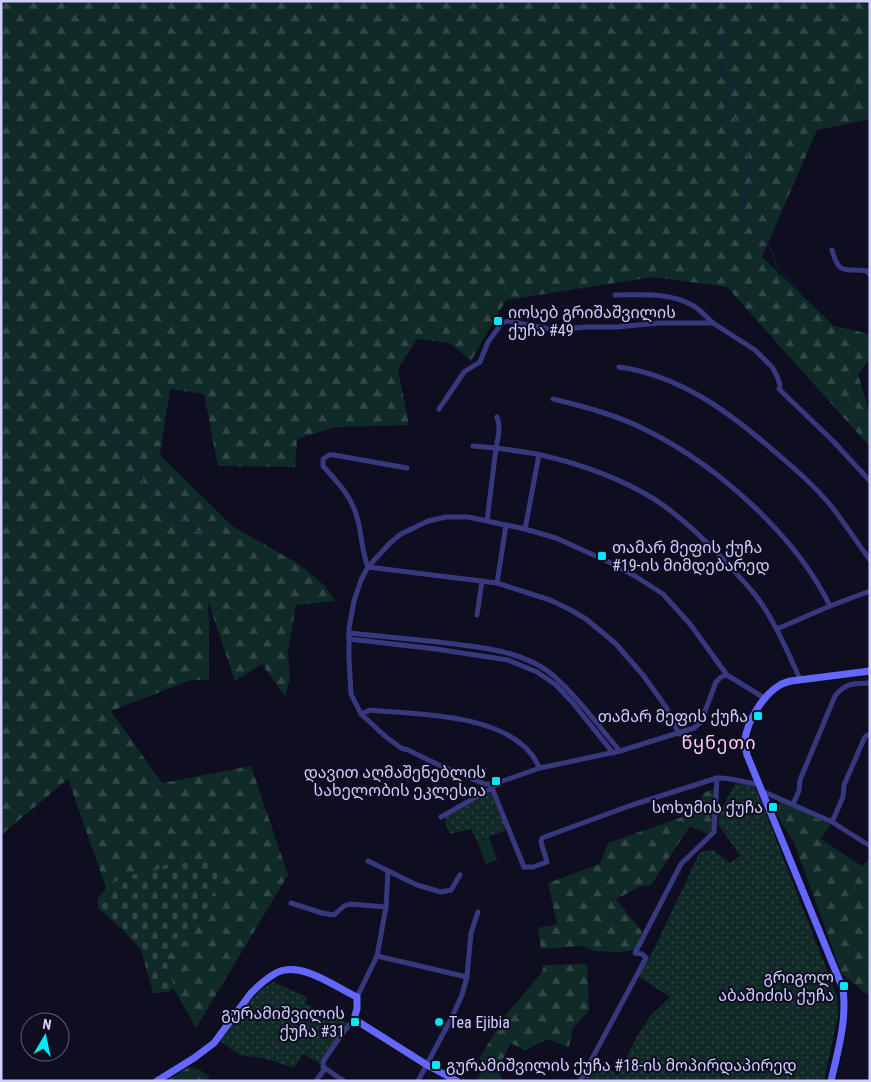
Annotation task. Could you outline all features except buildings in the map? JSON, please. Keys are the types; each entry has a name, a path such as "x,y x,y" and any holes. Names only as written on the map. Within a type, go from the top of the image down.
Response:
{"main road":[{"path":"830,1081 845,1012 843,989 747,755 745,740 757,709 780,685 791,681 870,671"},
{"path":"157,1081 214,1044 251,993 275,973 287,970 315,975 357,997 357,1009 354,1019 427,1065 457,1081"}],"street":[{"path":"832,250 834,260 840,268 844,270 867,271 870,275"},
{"path":"615,295 655,295 693,306 712,323 755,350 772,367 780,385 779,389 833,441 870,481"},
{"path":"439,409 464,372 480,362 488,342 502,323 508,321 555,330 659,323 712,323"},
{"path":"619,367 643,371 675,382 700,396 747,428 818,491 870,560"},
{"path":"553,399 597,410 649,431 684,451 714,472 752,505 788,542 821,587 830,606"},
{"path":"487,521 500,427 497,418"},
{"path":"472,446 539,455 593,470 624,483 654,499 702,537 756,595 777,629 800,680"},
{"path":"368,567 364,556 356,511 345,491 323,466 323,459 329,455 334,455 407,468"},
{"path":"525,529 539,455"},
{"path":"726,675 716,682 701,722 694,728 613,753 540,768 497,783 485,784 401,748 361,714 351,694 349,628 354,601 361,580 368,567 390,543 401,534 428,521 446,517 468,517 525,529 556,538 635,576 663,594 690,624 726,675 766,699"},
{"path":"497,583 506,525"},
{"path":"368,567 497,583 550,600 569,609 586,619 615,643 643,675 666,707 679,734"},
{"path":"477,615 482,581"},
{"path":"777,629 870,591"},
{"path":"349,633 472,647 511,654 535,663 554,676 578,700 587,716"},
{"path":"349,639 508,660 537,672 556,685 620,751"},
{"path":"407,646 408,639"},
{"path":"500,658 501,652"},
{"path":"794,804 799,791 800,780 835,696 848,685 870,683"},
{"path":"361,714 370,710 449,717 480,723 501,731 516,740 532,754 540,768"},
{"path":"597,728 613,753"},
{"path":"832,822 843,798 844,785 864,739 870,734"},
{"path":"492,788 524,867 533,867 547,862 540,842 542,838 629,806 725,777 760,787 832,822 870,846"},
{"path":"580,1081 646,958 642,954 635,953 681,864 714,832 717,778"},
{"path":"441,817 492,788 497,783"},
{"path":"368,861 417,885 441,892 451,890 460,876"},
{"path":"357,997 377,956 386,907 388,871"},
{"path":"291,903 334,915 344,906 350,904 386,907"},
{"path":"418,1081 462,995 470,956 471,932 478,912"},
{"path":"377,956 467,977"},
{"path":"316,1081 324,1070 324,1060 354,1019"},
{"path":"323,1067 344,1081"}],"green space":[{"path":"1,1 870,1 870,119 817,130 762,257 834,326 870,334 870,359 858,374 870,416 870,447 727,287 653,277 506,300 471,361 450,343 417,339 398,369 409,425 336,427 297,439 295,467 218,466 204,394 170,389 160,455 232,526 297,563 325,586 335,601 296,605 288,652 290,679 285,697 262,664 235,681 208,601 209,680 191,680 111,711 162,783 251,766 288,875 196,1028 174,989 110,899 68,779 1,835"},
{"path":"736,782 755,786 837,996 838,1016 824,1081 583,1081 594,1060 618,1075 636,1038 650,1016 670,997 638,976 649,959 700,852 713,850 730,863 740,856 718,824 720,812"},
{"path":"714,789 713,829 710,835 690,826 651,885 641,886 616,899 642,932 635,950 620,952 594,951 582,946 541,949 538,928 557,924 548,883 600,864 608,843 696,812 703,793"},
{"path":"491,792 507,830 477,841 471,829 450,834 445,823 446,817"},
{"path":"779,799 830,825 821,839 862,866 870,858 870,975 867,980 870,982 870,989 867,995 842,974 794,843 774,810"},
{"path":"489,837 497,860 486,864 477,841"},
{"path":"200,859 220,862 214,891 205,913 189,937 166,957 174,986 169,992 153,993 141,950 123,930 98,908 98,898 110,884 131,874 146,876 165,865"},
{"path":"587,964 589,1010 573,1028 569,1047 546,1039 525,1051 511,1043 499,1067 501,1081 475,1081 486,1064 479,1059 505,1016 542,972 544,965"},
{"path":"274,982 307,997 305,1003 325,1015 348,1023 321,1064 303,1054 294,1068 263,1058 239,1055 220,1041 251,999 266,986"},
{"path":"189,1067 200,1070 210,1077 206,1081 166,1081"}],"waterway":[{"path":"703,1 713,19 726,22 728,31 722,36 721,78 732,80 735,84 727,98 723,114 735,118 751,167 751,182 745,192 744,208 748,218 773,253 776,266 801,293"},
{"path":"1,353 14,368 47,386 73,392 117,440 136,465 146,488 193,528 213,540"},
{"path":"1,570 31,595 40,599 80,602 92,608"}],"place":[{"name":"იოსებ გრიშაშვილის ქუჩა #49","path":"498,321"},
{"name":"თამარ მეფის ქუჩა #19-ის მიმდებარედ","path":"602,556"},
{"name":"თამარ მეფის ქუჩა","path":"758,716"},
{"name":"დავით აღმაშენებლის სახელობის ეკლესია","path":"496,781"},
{"name":"სოხუმის ქუჩა","path":"773,807"},
{"name":"გრიგოლ აბაშიძის ქუჩა","path":"844,986"},
{"name":"გურამიშვილის ქუჩა #31","path":"355,1022"},
{"name":"Tea Ejibia","path":"439,1022"},
{"name":"გურამიშვილის ქუჩა #18-ის მოპირდაპირედ","path":"436,1065"}],"district":[{"name":"წყნეთი","path":"719,742"}]}
